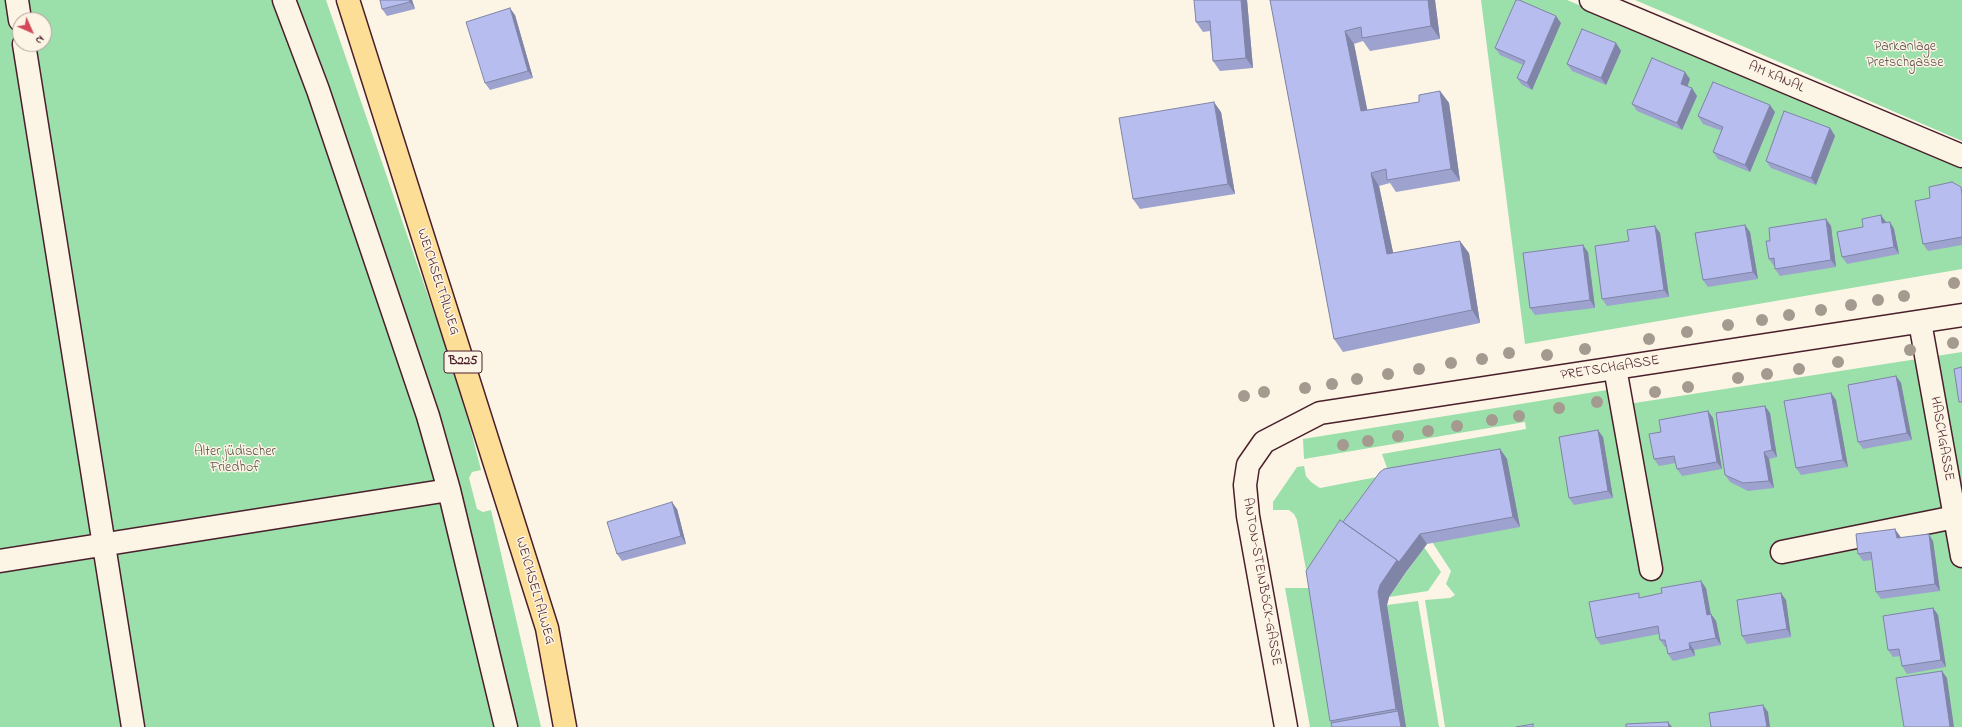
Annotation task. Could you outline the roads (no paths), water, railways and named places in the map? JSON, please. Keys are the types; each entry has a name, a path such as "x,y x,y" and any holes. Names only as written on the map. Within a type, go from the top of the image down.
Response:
{"main road":[{"name":"WEICHSELTALWEG","path":"348,0 547,628 565,727"}],"street":[{"path":"17,0 19,12"},
{"path":"284,0 318,90 424,401 448,490 506,727"},
{"name":"AM KANAL","path":"1591,0 1962,156"},
{"path":"25,52 133,727"},
{"name":"PRETSCHGASSE","path":"1264,442 1320,413 1962,315"},
{"name":"HASCHGASSE","path":"1920,322 1962,556"},
{"path":"1615,368 1651,569"},
{"name":"ANTON-STEINBÖCK-GASSE","path":"1264,442 1248,465 1245,485 1248,516 1286,727"},
{"path":"0,561 104,546 448,490"},
{"path":"1782,552 1955,517"}],"park label":[{"name":"Parkanlage Pretschgasse","path":"1905,56"},
{"name":"Alter jüdischer Friedhof","path":"235,462"}]}
